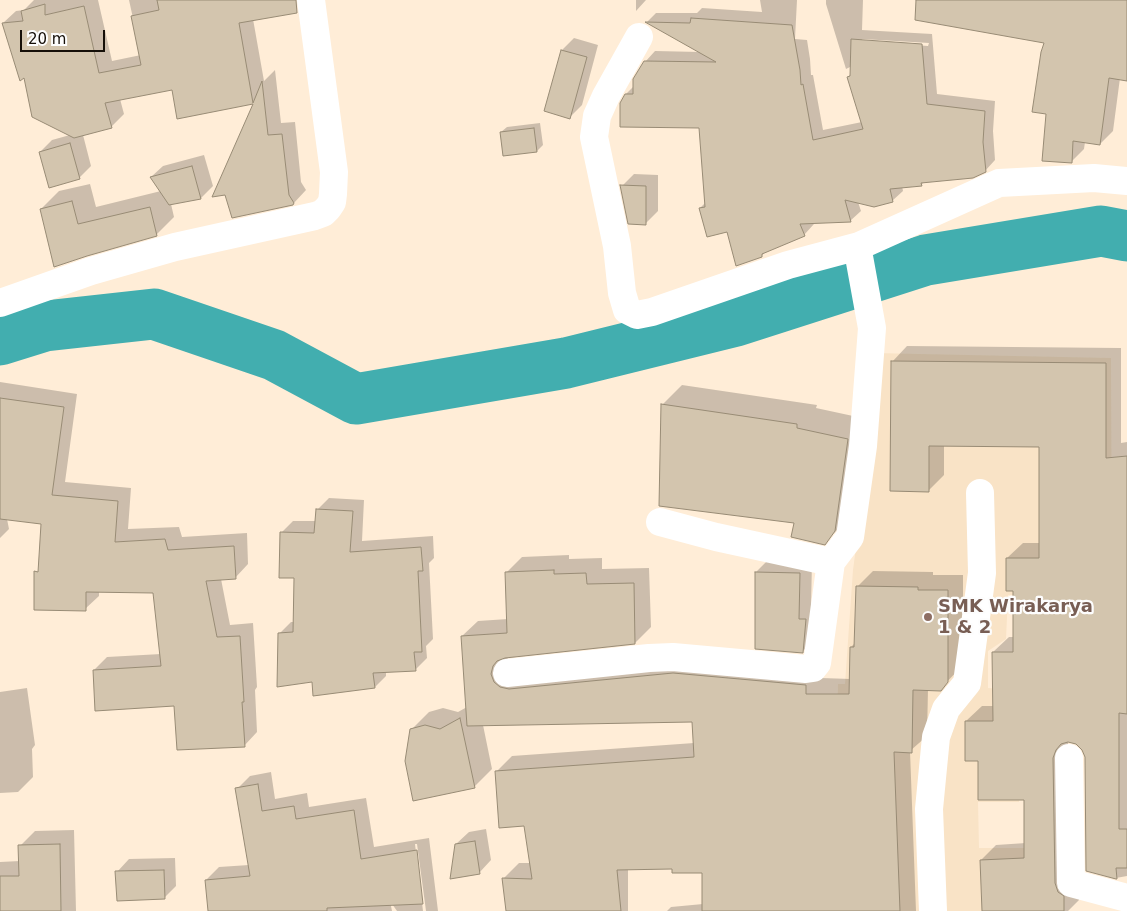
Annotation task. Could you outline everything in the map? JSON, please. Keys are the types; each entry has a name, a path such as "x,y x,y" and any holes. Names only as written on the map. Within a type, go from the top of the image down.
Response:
{"street":[{"path":"0,303 91,271 175,247 323,213 332,202 334,172 310,0"},
{"path":"640,37 606,96 597,116 594,137 617,246 622,293 627,310 636,315 652,312 788,265 859,248 1000,183 1094,178 1127,181"},
{"path":"507,673 649,658 813,668 817,663 831,562 850,537 863,446 872,328 859,248"},
{"path":"933,911 929,809 936,737 946,709 967,683 982,573 980,493"},
{"path":"660,522 716,537 831,562"},
{"path":"1069,758 1071,884 1127,898"}],"shaded area":[{"name":"SMK Wirakarya 1 & 2","path":"873,353 1111,358 1112,595 1008,595 1006,639 988,651 988,688 1012,690 1020,719 1019,802 978,802 979,848 1026,848 1029,911 830,911 838,684 845,684 853,570 869,450"}],"building":[{"path":"157,0 296,0 297,13 239,23 253,103 262,81 268,135 282,134 289,195 294,203 293,205 232,218 225,195 212,197 253,104 177,119 172,90 105,103 112,128 74,138 32,117 24,78 20,81 2,23 23,21 21,11 45,4 45,15 84,6 99,73 141,65 131,16 159,10"},
{"path":"916,0 1127,0 1127,81 1109,78 1100,145 1073,141 1072,163 1042,161 1046,114 1032,112 1044,43 915,20"},
{"path":"691,18 792,25 801,85 803,84 813,140 863,129 847,77 850,76 851,39 922,44 927,104 985,111 983,142 986,172 973,178 921,183 922,186 890,189 893,202 874,207 845,200 851,222 800,224 805,236 762,254 762,257 736,266 727,232 707,237 699,208 705,207 699,128 620,127 620,103 625,94 633,94 633,79 644,61 716,62 645,22 690,23"},
{"path":"561,50 587,57 570,119 544,111"},
{"path":"534,128 537,152 503,156 500,132"},
{"path":"70,143 80,179 49,188 39,152"},
{"path":"192,166 201,199 169,205 150,177"},
{"path":"620,185 646,186 646,225 628,224"},
{"path":"72,201 78,224 150,207 157,236 54,267 40,209"},
{"path":"891,361 1106,363 1106,458 1127,456 1127,714 1119,713 1119,829 1127,829 1127,868 1116,868 1117,879 1086,871 1085,757 1082,750 1076,744 1068,742 1061,744 1053,758 1055,883 1058,892 1064,896 1064,911 982,911 980,860 1024,858 1024,800 978,800 978,761 965,761 965,721 993,721 992,652 1013,652 1013,591 1006,591 1006,558 1039,558 1039,447 929,446 929,492 890,491"},
{"path":"0,398 64,407 52,495 118,501 115,542 165,539 168,550 234,546 236,579 206,581 217,637 240,636 245,747 177,750 174,706 95,711 93,670 161,666 153,593 86,592 86,611 34,610 34,571 38,572 41,524 0,519"},
{"path":"661,404 797,424 797,428 848,439 835,531 825,545 791,537 794,523 659,506"},
{"path":"316,509 353,511 350,552 421,547 423,571 418,571 422,652 414,652 416,671 373,673 375,688 313,696 312,682 277,687 278,633 293,632 294,578 279,578 280,532 314,533"},
{"path":"554,570 554,574 586,573 587,584 634,583 635,644 505,658 497,661 493,666 491,674 494,682 500,687 509,689 673,673 806,685 806,694 849,694 850,647 854,647 856,586 918,587 918,590 948,590 948,682 941,691 913,690 912,753 894,752 900,911 702,911 702,873 672,873 672,869 617,870 621,911 506,911 502,878 532,879 524,826 499,828 495,771 694,757 692,722 467,726 461,636 507,633 505,572"},
{"path":"755,572 800,573 799,619 806,619 803,653 755,649"},
{"path":"460,718 475,788 413,801 405,761 410,729 425,725 440,729"},
{"path":"258,784 262,811 294,806 296,819 354,810 361,859 417,850 423,904 327,908 327,911 208,911 205,880 250,876 235,788"},
{"path":"475,841 480,874 450,879 455,844"},
{"path":"60,844 61,911 0,911 0,876 19,876 18,845"},
{"path":"164,870 165,899 117,901 115,871"}],"waterway":[{"path":"0,340 45,326 154,314 274,355 356,399 566,363 736,321 926,260 1101,231 1127,236"}],"place":[{"name":"SMK Wirakarya 1 & 2","path":"928,617"}]}
